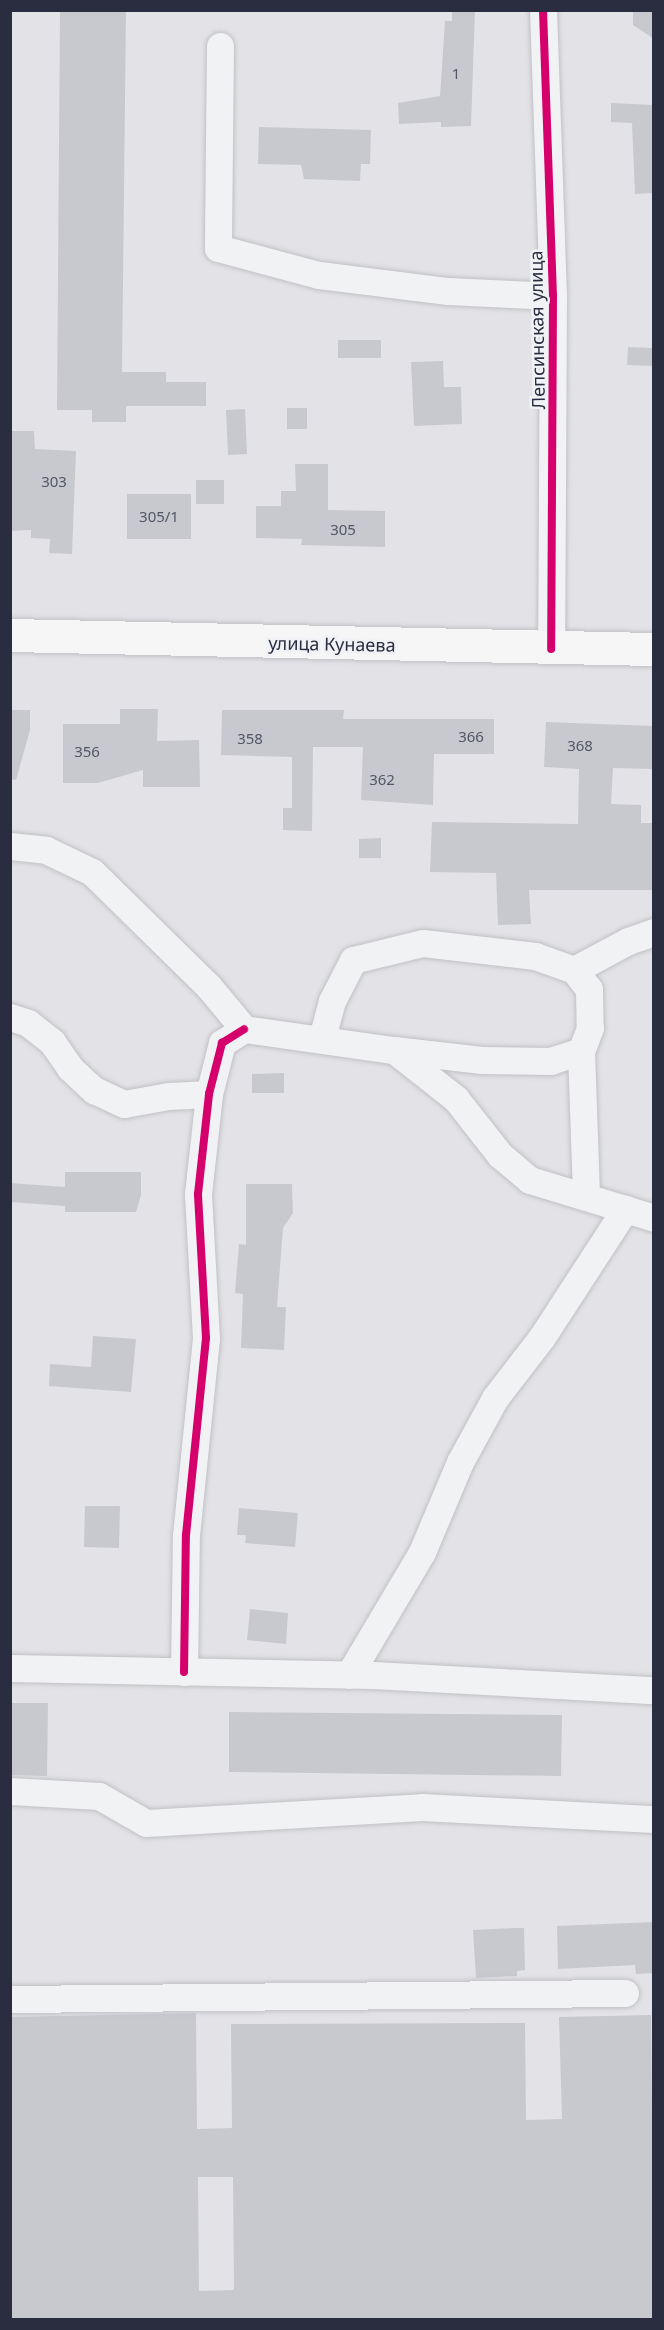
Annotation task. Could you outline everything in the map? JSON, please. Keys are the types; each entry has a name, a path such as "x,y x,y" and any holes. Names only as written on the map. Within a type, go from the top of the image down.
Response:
{"main road":[{"name":"улица Кунаева","path":"10,636 654,650"}],"street":[{"name":"Лепсинская улица","path":"543,10 553,296 551,649"},
{"path":"220,46 218,248 319,274 448,291 553,296"},
{"path":"10,846 46,850 92,872 209,987 244,1029"},
{"path":"574,970 628,941 654,932"},
{"path":"322,1038 332,1001 353,960 423,943 535,956 574,970 589,989 590,1028 581,1051 586,1196"},
{"path":"10,1017 28,1023 52,1041 70,1068 94,1090 124,1104 168,1096 209,1094"},
{"path":"184,1672 186,1535 206,1338 198,1194 209,1094 222,1043 244,1029 482,1060 551,1061 581,1051"},
{"path":"394,1050 456,1099 500,1155 530,1179 654,1218"},
{"path":"348,1675 422,1552 460,1462 495,1398 542,1337 625,1209"},
{"path":"10,1668 348,1675 654,1690"},
{"path":"10,1791 99,1796 146,1823 422,1807 654,1819"},
{"path":"10,1999 625,1993"}],"building":[{"path":"60,10 126,10 122,372 166,372 166,382 206,382 206,406 126,406 126,422 92,422 92,410 57,410"},
{"path":"452,10 475,10 471,126 441,127 441,122 399,124 398,103 440,96 445,21 452,21"},
{"path":"633,10 654,10 654,39 633,25"},
{"path":"611,103 654,105 654,193 635,194 632,123 611,122"},
{"path":"259,127 371,130 370,164 361,164 360,181 304,179 301,165 258,164"},
{"path":"338,340 381,340 381,358 338,358"},
{"path":"628,347 654,348 654,366 627,365"},
{"path":"443,361 444,387 461,387 462,424 414,426 411,362"},
{"path":"287,408 307,408 307,429 287,429"},
{"path":"245,409 247,454 228,455 226,410"},
{"path":"10,431 34,431 35,449 76,451 72,554 49,553 50,539 31,538 31,530 10,531"},
{"path":"295,464 328,464 328,510 385,511 385,547 301,545 302,539 256,538 256,506 281,506 281,491 296,491"},
{"path":"196,480 224,480 224,504 196,504"},
{"path":"127,494 191,494 191,539 127,539"},
{"path":"120,709 158,709 157,741 199,740 200,787 143,787 143,770 98,783 63,783 63,724 120,724"},
{"path":"10,710 30,710 30,730 16,780 10,779"},
{"path":"222,710 344,710 343,719 494,719 494,754 434,754 433,805 361,800 363,747 313,747 312,831 283,830 283,808 292,808 292,757 221,755"},
{"path":"546,722 654,726 654,769 613,768 611,804 641,805 641,823 654,823 654,890 529,890 531,924 498,925 496,873 430,872 432,822 578,824 579,769 544,767"},
{"path":"381,838 381,858 359,858 359,839"},
{"path":"284,1073 284,1093 252,1093 252,1074"},
{"path":"65,1172 141,1172 141,1195 136,1212 65,1212 65,1206 10,1202 10,1183 65,1187"},
{"path":"246,1184 292,1184 293,1213 283,1228 277,1307 286,1307 284,1350 241,1348 243,1294 235,1293 239,1244 246,1245"},
{"path":"93,1336 136,1339 131,1392 49,1386 50,1364 91,1367"},
{"path":"85,1506 120,1506 119,1548 84,1547"},
{"path":"239,1508 298,1513 295,1547 245,1543 246,1535 237,1535"},
{"path":"250,1609 288,1613 286,1644 247,1640"},
{"path":"10,1703 48,1703 47,1776 10,1775"},
{"path":"229,1712 562,1715 561,1776 229,1772"},
{"path":"654,1922 654,1973 636,1974 635,1965 558,1969 557,1926"},
{"path":"524,1928 525,1970 517,1971 517,1976 476,1978 473,1930"},
{"path":"196,2013 197,2129 232,2128 231,2024 525,2023 526,2120 562,2119 559,2017 651,2015 654,2319 10,2319 10,2017","holes":["198,2177 233,2177 234,2290 199,2291"]}],"cycle path":[{"path":"543,10 553,296 551,649"},
{"path":"184,1672 186,1535 206,1338 198,1194 209,1094 222,1043 244,1029"}]}
